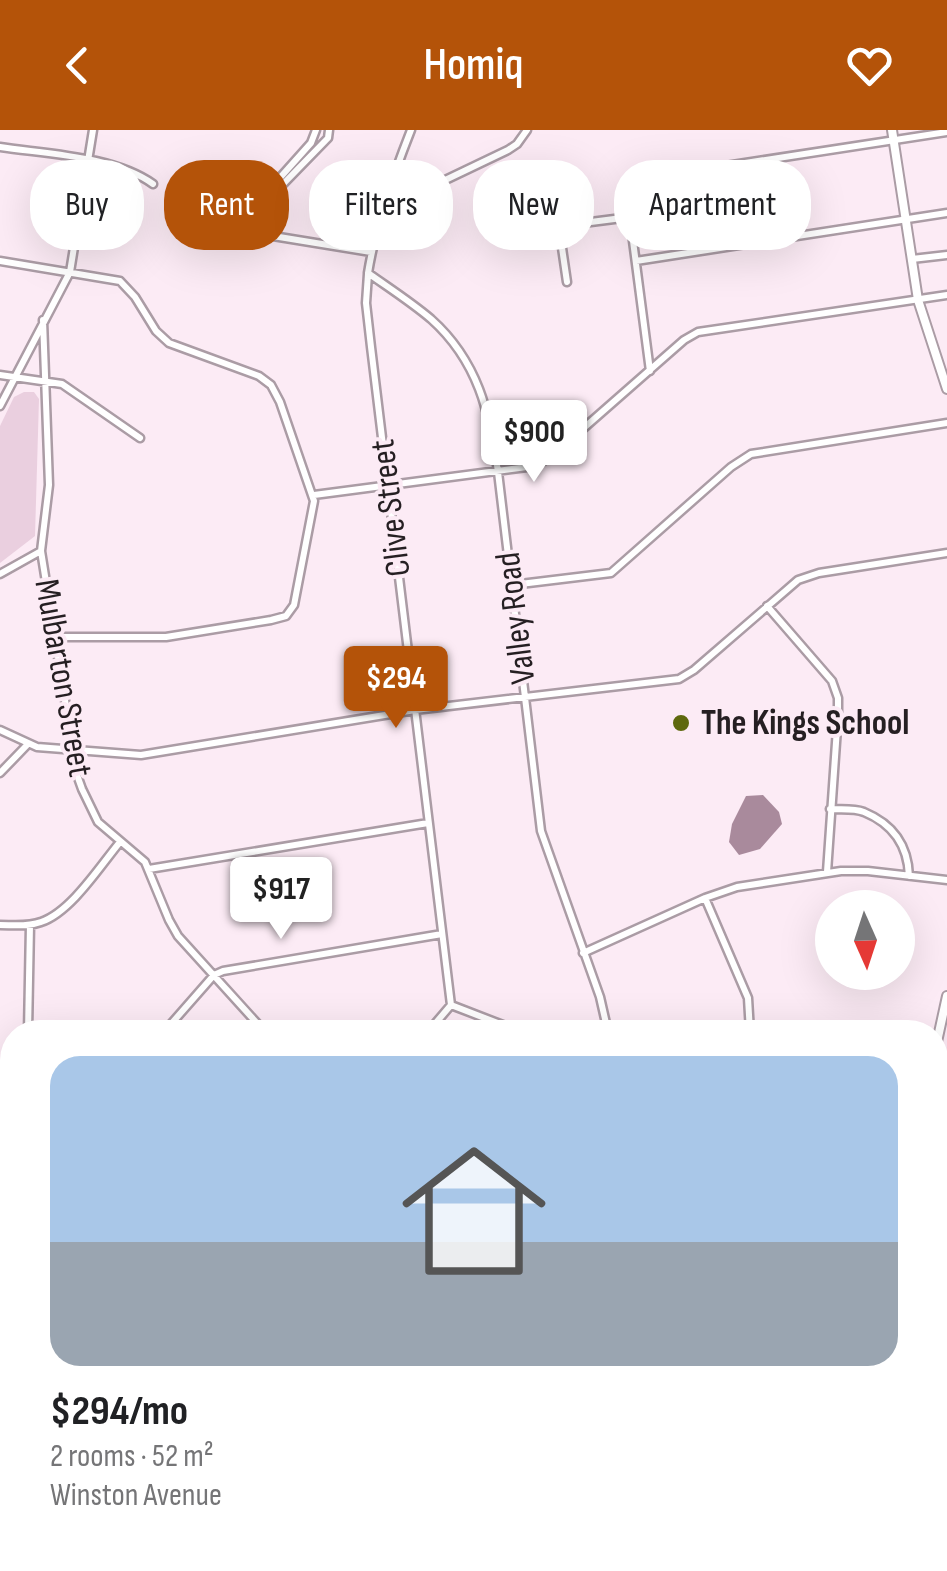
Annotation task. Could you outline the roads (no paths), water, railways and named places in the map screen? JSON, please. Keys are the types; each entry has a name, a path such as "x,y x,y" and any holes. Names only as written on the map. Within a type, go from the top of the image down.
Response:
{"street":[{"path":"0,147 88,160 93,130"},
{"path":"289,168 316,130"},
{"path":"289,179 329,136 329,130"},
{"path":"400,160 411,130"},
{"path":"453,177 508,150 527,130"},
{"path":"746,160 893,135 947,132"},
{"path":"893,135 918,300 947,388"},
{"path":"144,179 153,184"},
{"path":"636,261 947,213"},
{"path":"568,282 561,241 564,230 576,224 614,220"},
{"path":"289,239 371,252 368,273"},
{"path":"0,406 70,272 74,250"},
{"path":"634,250 650,371"},
{"path":"912,259 947,255"},
{"path":"0,261 120,281 169,343 260,376 271,385 280,402 314,495 298,591 286,616 166,638 55,637"},
{"name":"Valley Road","path":"368,273 434,322 467,364 489,414 542,831 605,1020"},
{"name":"Clive Street","path":"368,273 367,311 451,1005"},
{"path":"314,495 530,468 545,461 698,332 947,295"},
{"name":"Mulbarton Street","path":"44,320 50,486 42,551 80,784 103,828 149,869 175,931 253,1020"},
{"path":"0,374 62,384 140,438"},
{"path":"512,585 611,573 731,467 751,454 947,423"},
{"path":"0,574 42,551"},
{"path":"0,730 28,744 132,756 414,710 684,678 790,585 819,572 947,553"},
{"path":"767,606 837,691 828,872"},
{"path":"0,773 28,744"},
{"path":"830,809 863,812 890,831 906,850 909,876"},
{"path":"149,869 428,823"},
{"path":"0,925 30,925 55,916 120,842"},
{"path":"584,952 737,887 856,870 947,880"},
{"path":"705,898 748,998 749,1020"},
{"path":"28,1020 30,925"},
{"path":"175,1020 214,975 228,970 442,934"},
{"path":"438,1020 451,1005 490,1020"}],"place":[{"name":"The Kings School","path":"681,723"}]}
